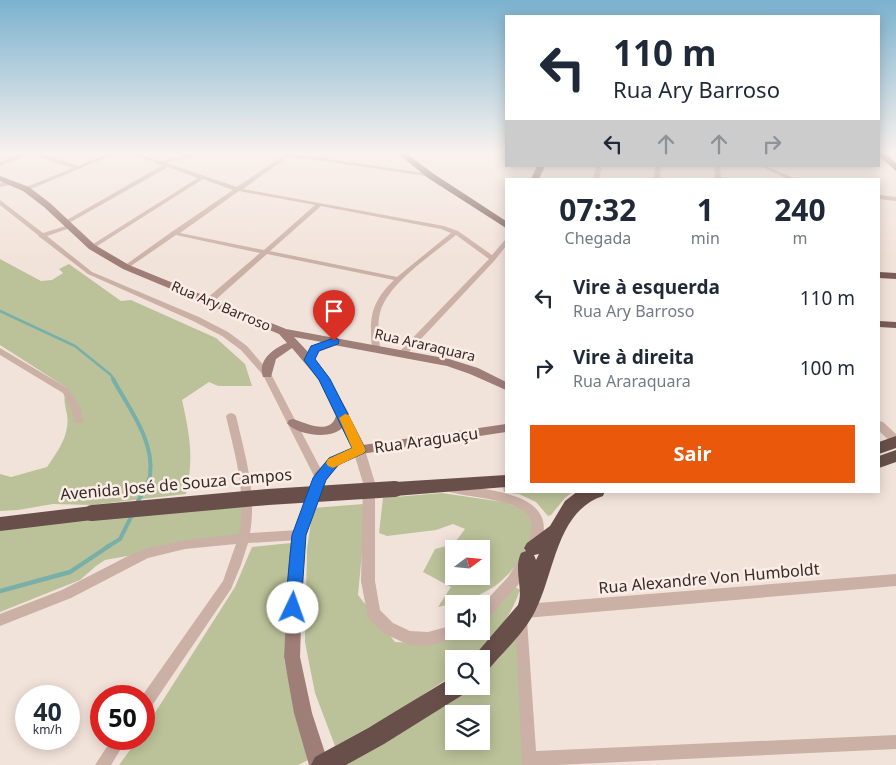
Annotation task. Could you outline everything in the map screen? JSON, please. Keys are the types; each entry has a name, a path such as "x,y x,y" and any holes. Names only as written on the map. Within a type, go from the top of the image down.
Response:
{"highway":[{"path":"880,448 896,441"},
{"path":"880,462 896,456"},
{"name":"Avenida José de Souza Campos","path":"0,524 92,513 268,497 505,481"},
{"path":"490,652 525,608 557,530 571,506 591,493"},
{"path":"525,608 530,554 557,530"},
{"path":"323,764 376,736 445,693"}],"main road":[{"name":"Rua Ary Barroso","path":"23,188 47,205 92,247 126,267 283,332 324,379 343,414 359,450"},
{"path":"449,188 505,224"},
{"path":"478,205 505,218"},
{"path":"880,275 896,276"},
{"path":"880,324 896,325"},
{"name":"Rua Araraquara","path":"283,332 449,363 474,371 505,386"},
{"path":"309,360 315,349 334,341"},
{"path":"267,374 267,364 272,355 293,344"},
{"path":"293,423 311,431 322,432 336,428 342,422 343,414"},
{"name":"Rua Araguaçu","path":"323,764 302,713 292,657 295,567 299,535 320,478 334,462 359,450 505,428"}],"street":[{"path":"41,236 68,224 129,188"},
{"path":"92,247 186,188"},
{"path":"229,188 426,224 456,232 494,258"},
{"path":"126,267 239,188"},
{"path":"880,197 896,199"},
{"path":"0,202 90,273 225,334 244,348 267,374 320,478"},
{"path":"210,301 319,205"},
{"path":"376,348 374,320 377,306 384,295 399,279 456,232"},
{"path":"173,233 399,279"},
{"path":"402,354 494,258 505,243"},
{"path":"0,351 66,391 76,409 78,421"},
{"path":"155,689 228,585 237,564 247,501 231,416"},
{"path":"880,426 896,441"},
{"name":"Rua Ary Barroso","path":"359,450 369,483 368,581 372,613 388,628 410,638 428,639 445,634"},
{"path":"441,486 515,501 530,509 534,514 538,524 538,532 530,554 513,581 490,606"},
{"path":"0,620 59,599 121,564 148,553 194,544 299,535"},
{"name":"Rua Alexandre Von Humboldt","path":"525,608 896,580"},
{"path":"525,608 528,762 896,742"},
{"path":"102,765 112,750"}],"green space":[{"path":"0,259 41,281 52,280 63,273 59,269 69,264 121,301 131,300 216,338 245,364 252,386 218,386 209,382 182,400 190,447 190,469 186,494 91,505 53,504 0,511 0,474 11,477 47,467 62,443 68,422 64,398 67,388 0,345"},
{"path":"442,493 503,502 529,511 534,524 530,543 511,571 497,585 478,595 446,595 451,587 447,585 490,585 490,540 457,540 465,529 453,524 436,530 387,536 379,533 383,498"},
{"path":"512,493 571,493 548,516 536,502 519,494"},
{"path":"247,501 242,539 194,544 105,560 80,580 0,612 0,524"},
{"path":"363,504 364,531 358,595 395,642 432,644 445,639 490,640 480,650 445,650 445,680 398,711 335,746 315,693 305,642 307,549 313,508"},
{"path":"291,543 284,660 308,760 298,765 119,765 130,750 155,750 155,713 235,587 252,547"},
{"path":"445,546 445,584 423,572 435,549"},
{"path":"514,586 520,590 511,611 490,640 490,611"},
{"path":"445,596 445,605 438,607"},
{"path":"519,632 524,765 340,765 453,695 490,695 490,663"}],"waterway":[{"path":"0,311 75,346 111,375 114,380"},
{"path":"113,379 139,425 148,450 150,475 147,486 137,503"},
{"path":"107,547 120,539 132,515"},
{"path":"0,591 70,572 109,546"}],"slow traffic":[{"path":"333,463 359,450 345,418"}],"route":[{"path":"293,608 299,535 320,478 334,462 359,450 343,414 324,379 309,360 315,349 334,341"}]}
